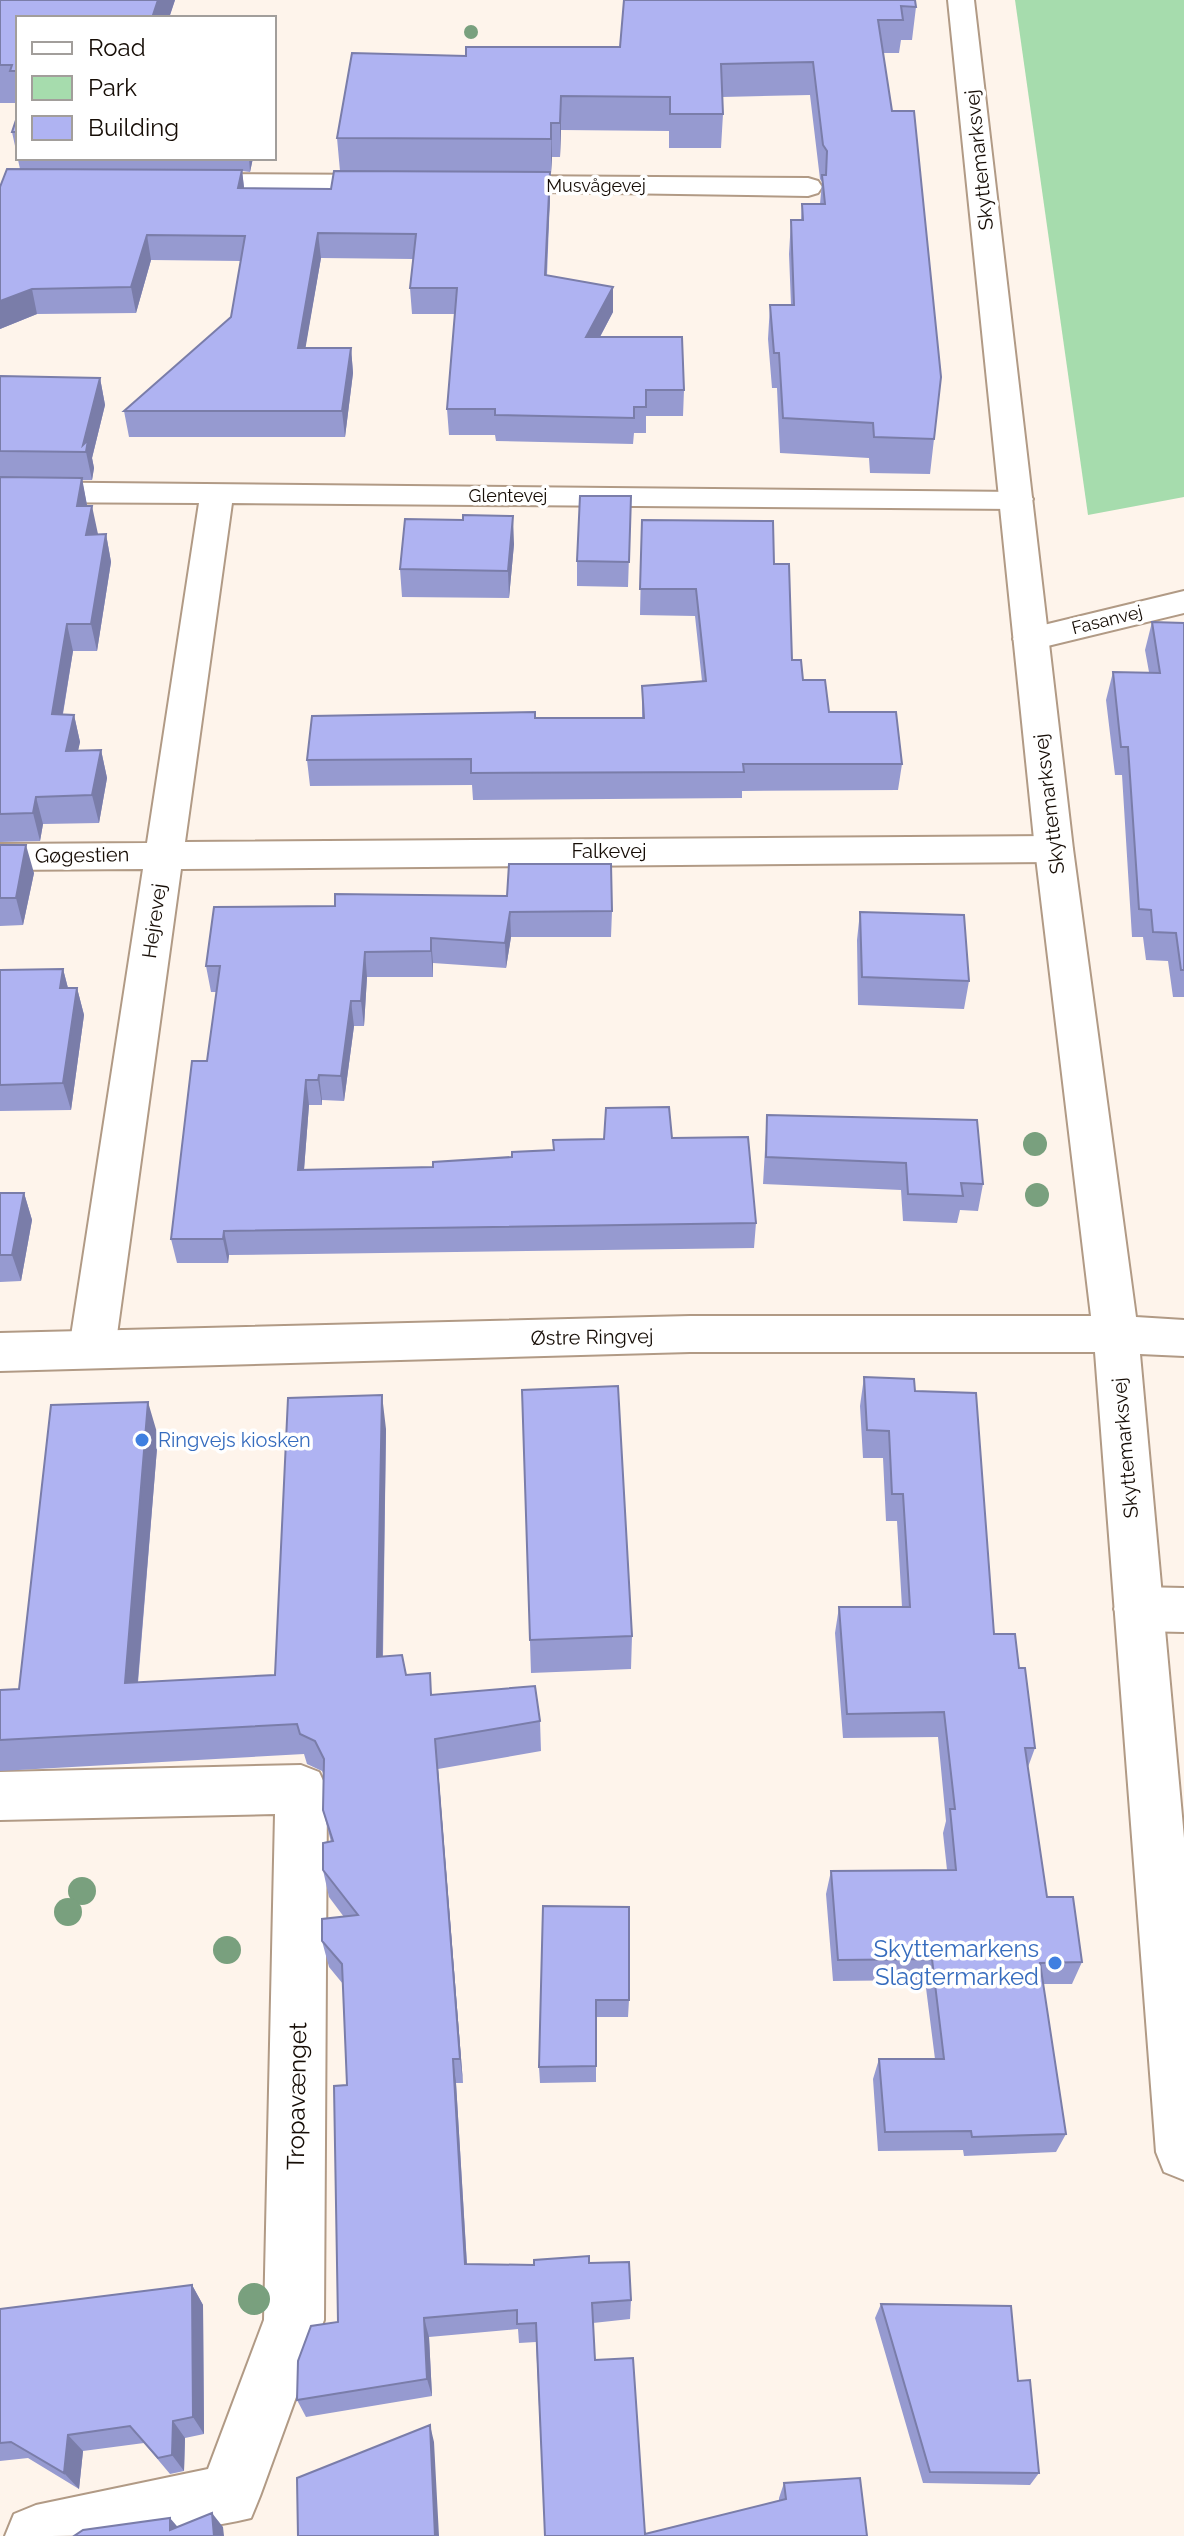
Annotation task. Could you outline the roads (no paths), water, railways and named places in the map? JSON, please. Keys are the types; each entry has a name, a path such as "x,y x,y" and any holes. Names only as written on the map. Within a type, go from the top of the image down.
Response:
{"street":[{"name":"Skyttemarksvej","path":"961,0 1054,849 1116,1334 1161,1610 1184,2152"},
{"path":"158,183 412,185"},
{"name":"Musvågevej","path":"459,185 808,187"},
{"name":"Glentevej","path":"0,492 1016,499"},
{"name":"Hejrevej","path":"92,1349 217,494"},
{"name":"Fasanvej","path":"1031,639 1184,602"},
{"name":"Falkevej","path":"164,854 1054,849"},
{"name":"Gøgestien","path":"0,857 164,854"},
{"name":"Østre Ringvej","path":"0,1352 690,1334 1116,1334 1184,1338"},
{"name":"Tropavænget","path":"0,1796 301,1789 294,2320 229,2496 36,2536"}],"place":[{"name":"Ringvejs kiosken","path":"142,1440"},
{"name":"Skyttemarkens Slagtermarked","path":"1055,1963"}]}
